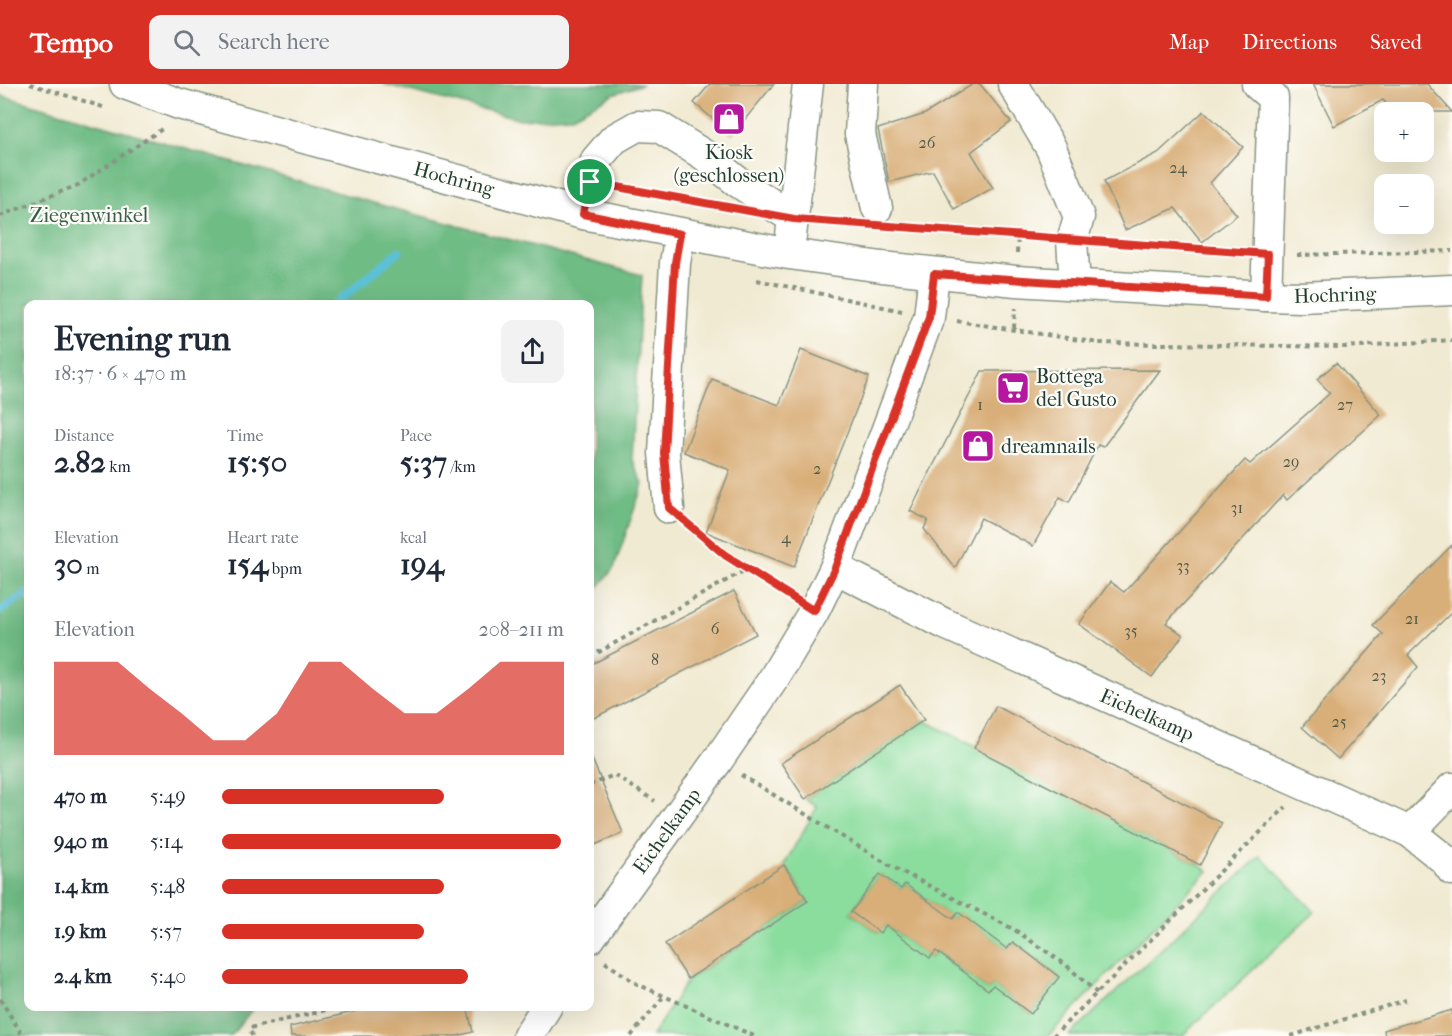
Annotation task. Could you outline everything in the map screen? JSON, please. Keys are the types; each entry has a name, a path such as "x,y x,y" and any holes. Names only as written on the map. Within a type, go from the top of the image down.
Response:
{"street":[{"name":"Hochring","path":"125,84 179,104 583,214 789,254 934,274 1266,296 1301,297 1452,290"},
{"path":"789,254 808,84"},
{"path":"863,84 860,134 877,220"},
{"path":"1013,84 1052,148 1079,217 1072,241 1075,284"},
{"path":"1257,84 1273,98 1266,296"},
{"path":"583,214 596,160 614,139 637,126 659,127 704,155 738,182 794,219"},
{"path":"669,508 664,453 675,263 680,234"},
{"name":"Eichelkamp","path":"594,948 679,815 774,678 814,611 835,568 929,317 934,274"},
{"name":"Eichelkamp","path":"835,568 945,624 1410,832 1444,860 1452,870"},
{"path":"1410,832 1452,788"},
{"path":"528,1036 544,1011"}],"path":[{"path":"0,216 78,185 166,127"},
{"path":"590,182 726,207"},
{"path":"794,219 877,220 1072,241 1268,254 1452,251"},
{"path":"669,508 747,569 814,611"},
{"path":"594,655 747,569"},
{"path":"718,760 889,865 1015,930 1066,965 1098,993"},
{"path":"594,782 614,775 679,815"},
{"path":"1053,1036 1308,785"},
{"path":"594,948 637,984 754,1036"},
{"path":"631,1036 664,996"},
{"path":"0,999 23,1036"},
{"path":"1291,1036 1406,1000"},
{"path":"252,1036 250,1028 323,1011"},
{"path":"289,1019 291,1027"}],"green space":[{"path":"383,84 643,84 613,94 572,116 520,119"},
{"name":"Ziegenwinkel","path":"0,95 377,204 642,275 632,460 643,484 614,568 594,592 594,300 24,300 24,1011 251,1011 231,1036 0,1036"},
{"path":"924,720 1208,871 1048,1036 652,1036 688,979 808,901 784,865 817,807 805,799","holes":["880,874 901,889 905,884 953,919 958,913 1007,949 1013,942 1059,977 1031,1014 993,985 988,990 936,951 930,958 886,925 879,933 851,912"]},
{"path":"1260,856 1315,912 1182,1036 1069,1036"}],"building":[{"name":"Kiosk (geschlossen)","path":"710,84 774,84 732,135 694,103"},
{"path":"973,84 980,84 1011,122 971,152 993,188 954,209 933,171 889,182 878,129 925,114"},
{"path":"1313,84 1427,84 1452,112 1434,112 1434,102 1385,102 1383,100 1374,102 1374,105 1334,126"},
{"path":"1204,111 1243,147 1210,183 1237,215 1202,242 1175,208 1125,230 1104,181 1158,153"},
{"path":"801,350 869,377 794,567 706,532 730,470 684,452 712,379 779,405"},
{"path":"1336,363 1381,415 1287,500 1283,495 1166,623 1183,635 1152,677 1079,624 1110,582 1124,592 1245,460 1250,464 1330,393 1317,379"},
{"path":"1160,370 1103,447 1098,445 1069,502 1060,497 1033,546 981,518 955,568 924,529 928,520 910,511 982,371"},
{"path":"1452,545 1452,612 1408,655 1418,667 1338,759 1302,727 1383,634 1373,625"},
{"path":"734,591 756,634 594,718 594,663"},
{"path":"900,685 924,720 805,799 781,763"},
{"path":"996,706 1222,823 1200,865 974,748"},
{"path":"594,764 623,833 594,845"},
{"path":"784,865 808,901 688,979 665,944"},
{"path":"880,874 901,889 905,884 953,919 958,912 1007,949 1013,942 1059,977 1031,1014 993,985 988,990 936,951 930,958 886,925 880,933 851,912"},
{"path":"1452,1010 1452,1036 1385,1036 1384,1030"},
{"path":"357,1011 468,1011 473,1032 457,1036 291,1036 290,1027"}],"waterway":[{"path":"340,300 399,251"},
{"path":"0,611 24,595"}],"place":[{"name":"Kiosk (geschlossen)","path":"729,119"},
{"name":"Bottega del Gusto","path":"1013,388"},
{"name":"dreamnails","path":"978,446"}],"route":[{"path":"590,182 794,219 1018,235 1114,245 1268,254 1266,296 934,274 929,317 835,568 814,611 725,555 669,508 664,453 675,263 680,234 583,214 590,182"}]}
